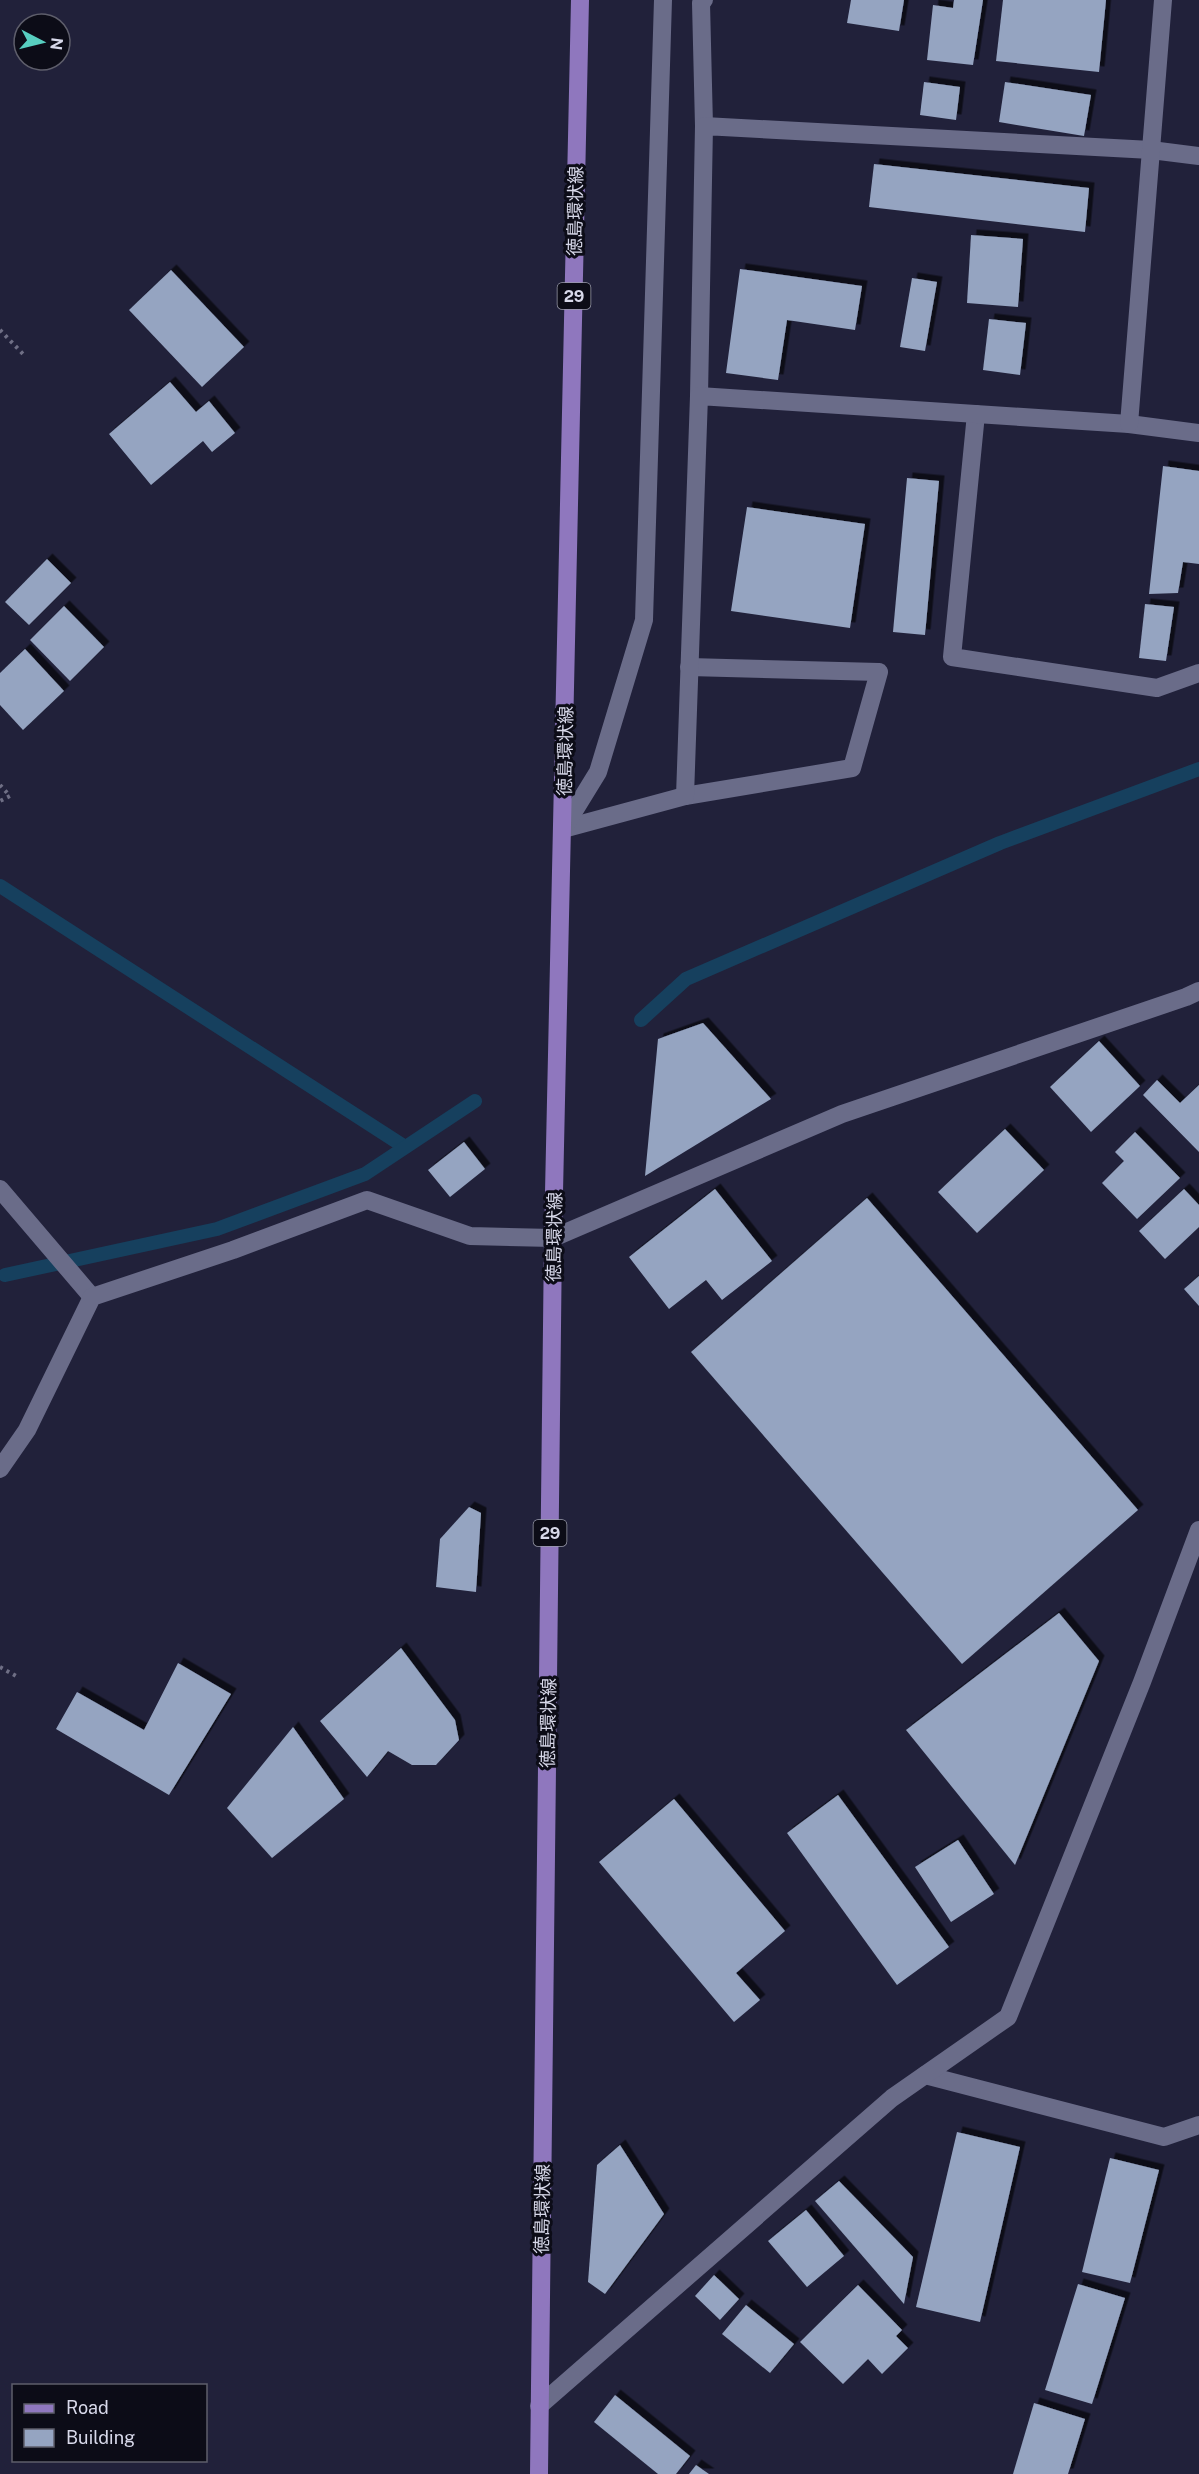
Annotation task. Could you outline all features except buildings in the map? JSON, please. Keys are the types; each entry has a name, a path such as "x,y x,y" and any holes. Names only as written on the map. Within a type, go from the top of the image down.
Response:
{"main road":[{"name":"徳島環状線","path":"539,2474 559,924 563,829 580,0"}],"street":[{"path":"563,829 598,772 644,620 663,0"},
{"path":"685,796 699,396 704,126 702,3 704,0"},
{"path":"1128,424 1163,0"},
{"path":"704,126 1151,150 1199,156"},
{"path":"699,396 1128,424 1199,433"},
{"path":"976,414 952,657 1157,688 1199,673"},
{"path":"563,829 685,796 852,768 879,672 689,667"},
{"path":"0,1469 27,1430 92,1297 234,1250 367,1200 470,1236 554,1238 842,1114 1186,997 1199,990"},
{"path":"0,1189 92,1297"},
{"path":"539,2406 892,2098 1008,2017 1142,1682 1199,1530"},
{"path":"925,2075 1164,2137 1199,2125"}],"path":[{"path":"0,330 23,354"},
{"path":"0,785 10,796 0,801"},
{"path":"0,1667 16,1676"}],"waterway":[{"path":"641,1020 686,979 1000,843 1199,769"},
{"path":"0,886 405,1147"},
{"path":"5,1275 217,1229 365,1174 475,1101"}]}
